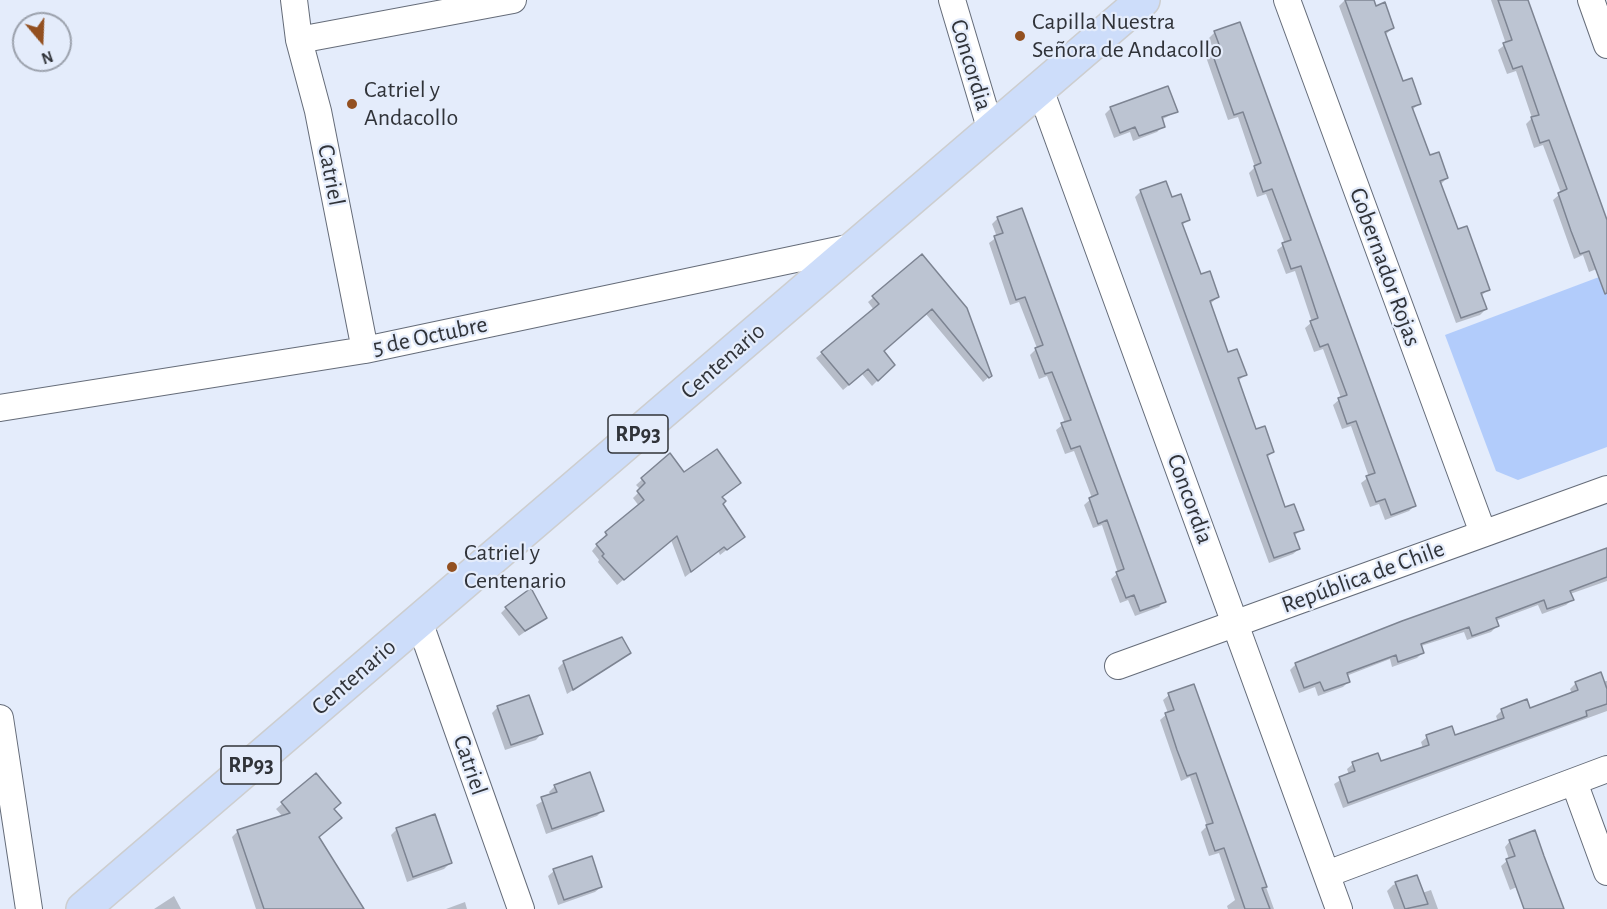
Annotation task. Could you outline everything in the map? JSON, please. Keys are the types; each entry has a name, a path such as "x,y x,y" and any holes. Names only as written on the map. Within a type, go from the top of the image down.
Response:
{"main road":[{"name":"Centenario","path":"83,909 1143,0"}],"street":[{"name":"Catriel","path":"294,0 299,40 318,111 365,350"},
{"path":"299,40 513,0"},
{"name":"Concordia","path":"952,0 991,131"},
{"name":"Gobernador Rojas","path":"1287,0 1483,534"},
{"path":"1591,0 1607,45"},
{"name":"Concordia","path":"1040,89 1339,909"},
{"name":"5 de Octubre","path":"0,408 365,350 857,246"},
{"name":"República de Chile","path":"1118,666 1607,489"},
{"name":"Catriel","path":"419,621 521,909"},
{"path":"0,718 29,909"},
{"path":"1327,874 1607,769"},
{"path":"1574,782 1607,872"}],"shaded area":[{"path":"1607,274 1607,447 1518,480 1496,471 1445,335"}],"building":[{"path":"1345,0 1374,0 1376,6 1385,2 1394,28 1385,32 1403,81 1412,78 1421,104 1412,107 1430,155 1439,152 1448,178 1440,181 1458,229 1467,226 1490,290 1481,293 1487,309 1461,318"},
{"path":"1498,0 1528,0 1607,220 1607,293 1605,294 1589,251 1580,254 1571,231 1558,193 1567,189 1549,140 1540,143 1531,117 1539,115 1522,66 1513,69 1503,43 1512,40"},
{"path":"1240,22 1416,506 1391,515 1385,499 1376,502 1366,476 1375,473 1356,421 1347,424 1338,398 1347,395 1328,344 1320,347 1310,321 1318,318 1301,266 1291,269 1282,243 1291,240 1272,189 1263,192 1254,166 1261,163 1243,112 1234,115 1211,50 1220,47 1214,31"},
{"path":"1168,86 1178,112 1162,117 1165,127 1139,136 1135,127 1120,133 1110,107"},
{"path":"1166,181 1172,197 1181,194 1190,220 1182,223 1201,274 1210,271 1219,297 1210,301 1228,352 1237,349 1247,375 1238,378 1256,429 1265,426 1274,452 1267,455 1285,507 1294,504 1304,530 1294,533 1300,549 1274,558 1140,190"},
{"path":"1022,208 1166,602 1140,611 1134,595 1126,598 1116,572 1124,569 1107,520 1098,524 1089,498 1098,494 1080,446 1071,449 1061,423 1071,420 1052,372 1045,374 1035,348 1043,345 1025,297 1016,300 994,236 1003,233 997,217"},
{"path":"922,254 967,308 992,376 989,378 932,309 884,351 895,365 878,381 868,369 849,385 821,352 879,304 872,296"},
{"path":"717,449 741,483 722,497 726,501 723,504 745,537 727,550 724,547 691,572 677,536 624,580 602,556 604,554 596,544 607,535 605,532 644,500 637,491 645,483 641,478 670,453 684,472"},
{"path":"1607,548 1607,577 1570,591 1574,600 1547,609 1544,600 1496,618 1499,626 1486,631 1472,636 1469,627 1421,644 1424,653 1398,662 1396,655 1347,673 1350,682 1324,691 1320,682 1304,688 1295,663 1402,621"},
{"path":"531,588 547,618 525,631 505,607"},
{"path":"622,637 631,653 573,690 563,661"},
{"path":"1601,672 1607,689 1607,704 1586,711 1587,716 1348,803 1339,777 1355,771 1352,762 1378,753 1381,761 1429,745 1426,735 1452,726 1455,735 1504,718 1501,709 1527,699 1530,708 1578,690 1575,682"},
{"path":"1194,684 1267,887 1262,888 1270,909 1245,909 1224,848 1215,851 1206,825 1213,823 1196,773 1187,776 1177,750 1165,713 1174,710 1168,693"},
{"path":"529,695 543,734 511,745 497,706"},
{"path":"590,772 604,811 552,829 541,797 557,792 554,785"},
{"path":"316,773 341,803 334,809 342,818 319,837 364,909 264,909 237,830 290,813 281,802"},
{"path":"435,814 452,863 413,877 396,828"},
{"path":"1535,830 1564,909 1524,909 1506,859 1515,856 1509,840"},
{"path":"592,856 602,887 564,900 553,869"},
{"path":"1417,875 1428,904 1405,909 1395,882"}],"place":[{"name":"Capilla Nuestra Señora de Andacollo","path":"1020,36"},
{"name":"Catriel y Andacollo","path":"352,104"},
{"name":"Catriel y Centenario","path":"452,567"}]}
